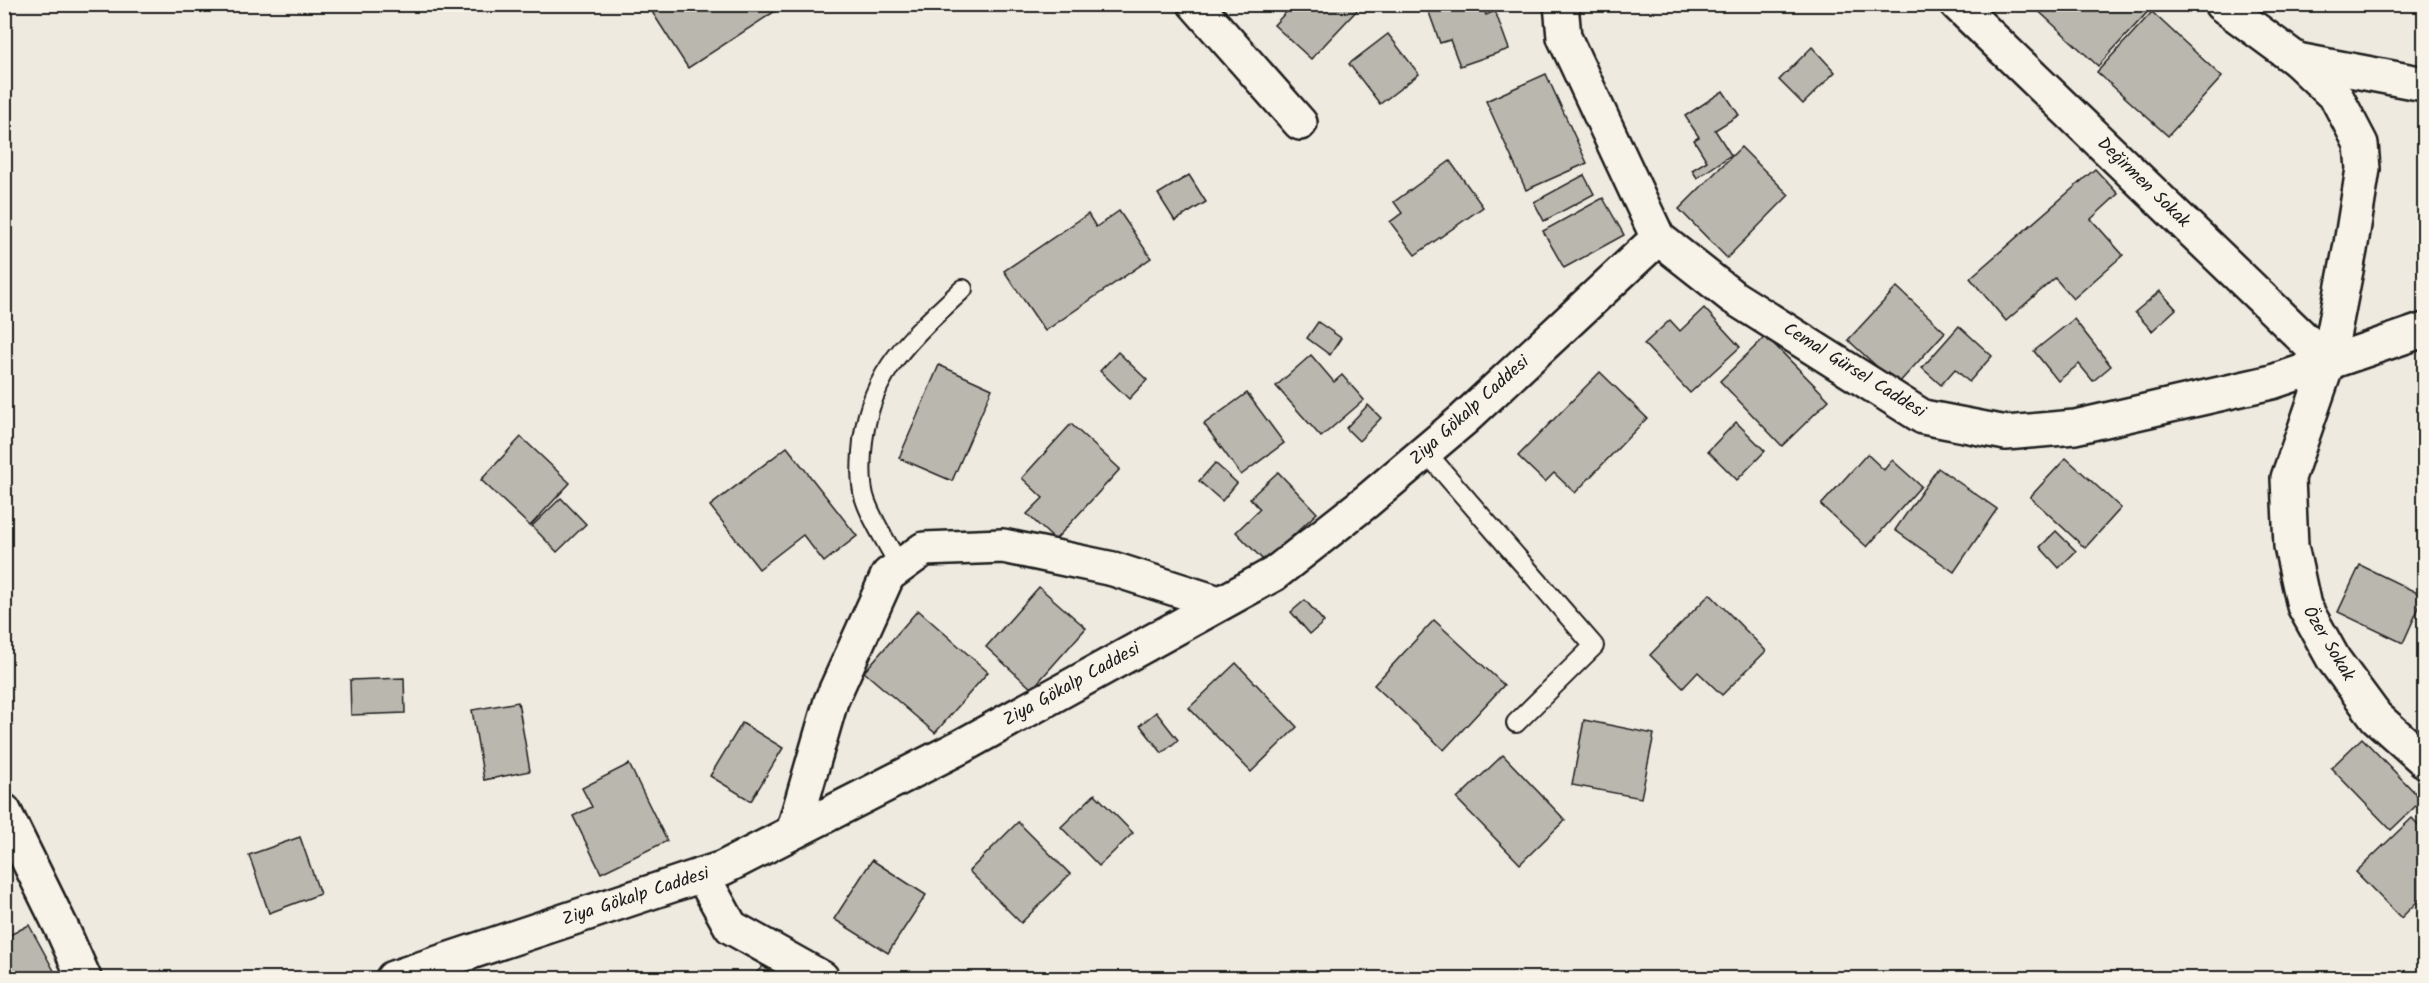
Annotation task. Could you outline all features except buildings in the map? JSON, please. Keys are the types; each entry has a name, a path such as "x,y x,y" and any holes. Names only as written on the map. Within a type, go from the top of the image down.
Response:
{"street":[{"path":"1195,4 1300,123"},
{"name":"Cemal Gürsel Caddesi","path":"1561,4 1564,37 1658,238 1733,297 1923,417 2006,433 2075,427 2272,382 2424,330"},
{"name":"Değirmen Sokak","path":"1957,4 2328,362"},
{"name":"Özer Sokak","path":"2221,4 2297,60 2337,98 2361,144 2363,170 2328,362 2288,477 2291,546 2304,606 2334,660 2376,717 2424,760"},
{"path":"2297,60 2424,84"},
{"name":"Ziya Gökalp Caddesi","path":"393,978 723,868 962,746 1274,574 1464,419 1658,238"},
{"path":"793,832 831,701 888,575 924,549 1003,546 1113,569 1219,603"},
{"path":"4,811 84,978"},
{"path":"702,875 731,927 822,978"}],"lane":[{"path":"900,567 865,500 861,466 868,412 878,386 909,339 963,290"},
{"path":"1425,451 1594,646 1516,723"}]}
